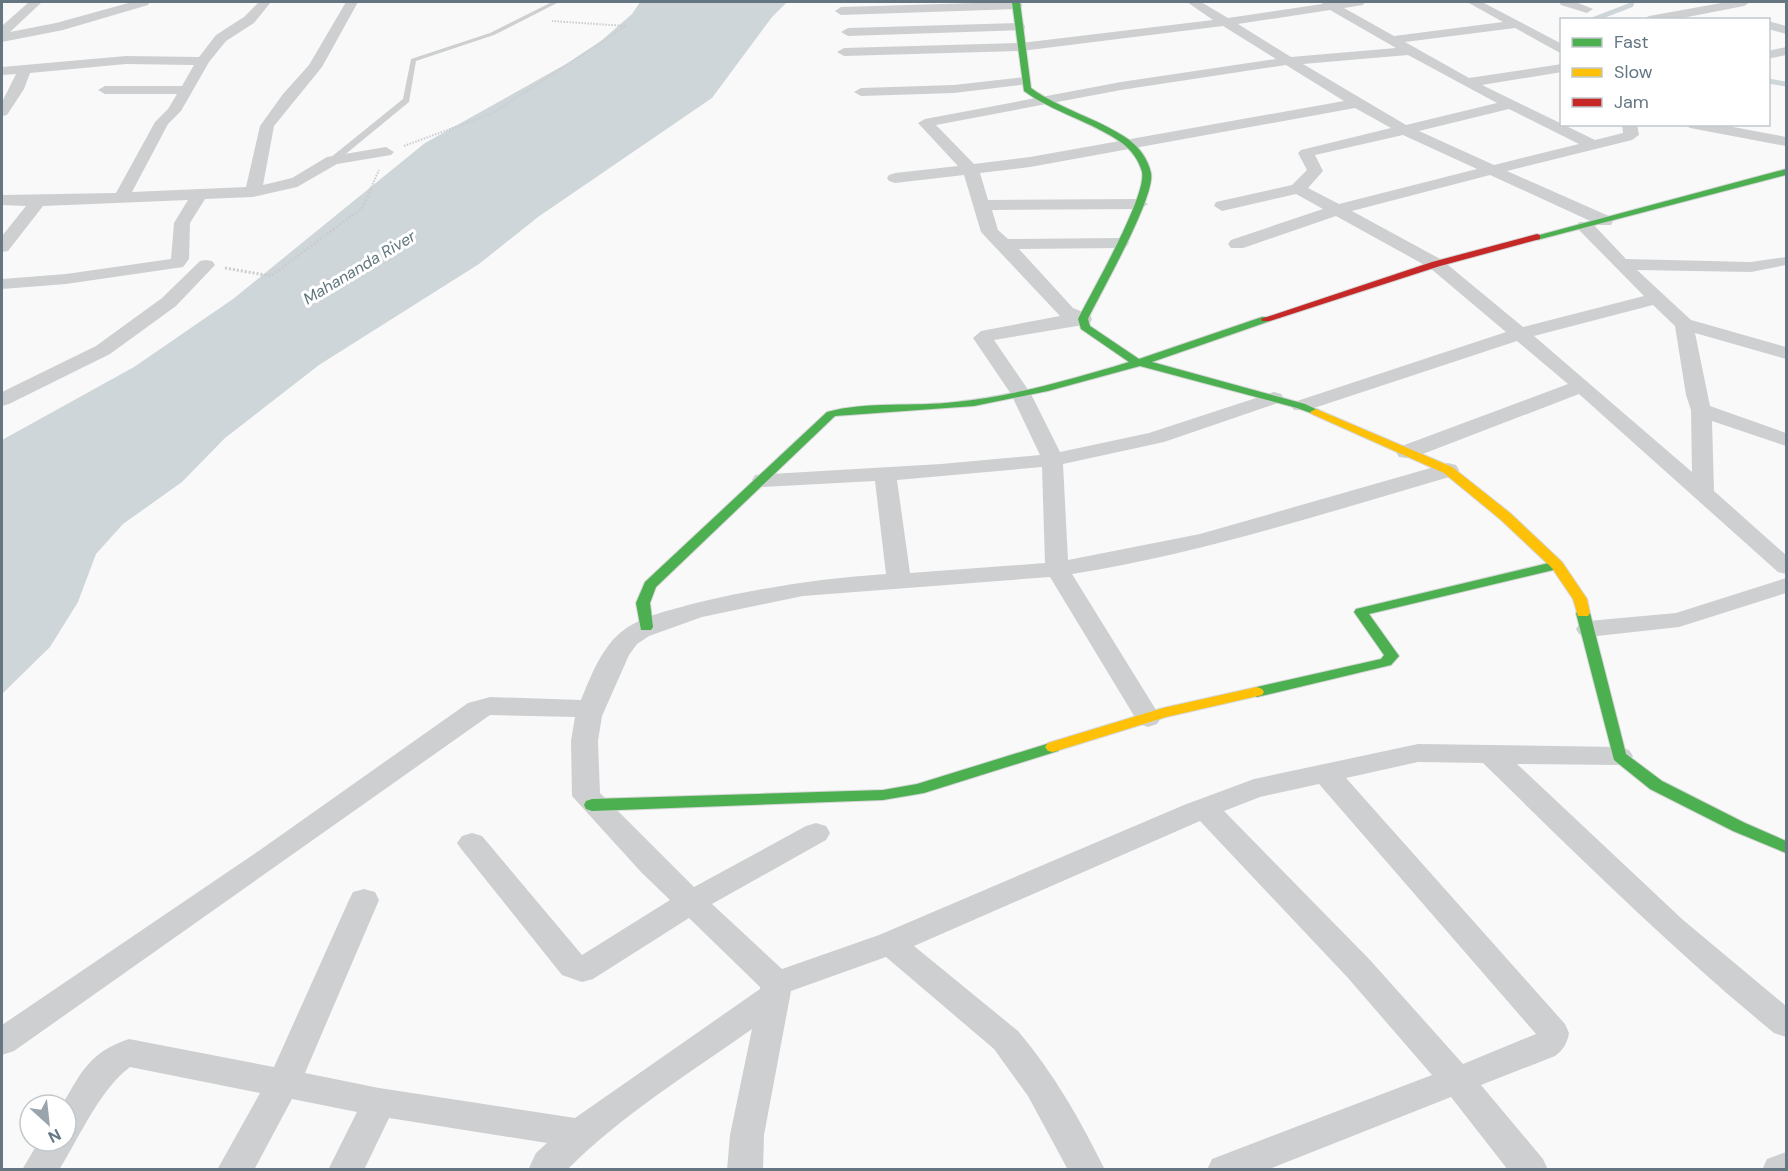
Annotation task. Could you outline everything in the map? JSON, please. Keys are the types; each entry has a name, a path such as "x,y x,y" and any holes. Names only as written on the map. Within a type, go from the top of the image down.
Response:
{"street":[{"path":"2,33 36,2"},
{"path":"2,38 58,27 144,2"},
{"path":"121,198 162,123 204,61 221,38 249,20 265,2"},
{"path":"253,192 267,126 288,97 315,67 352,2"},
{"path":"1193,2 1403,129 1605,220"},
{"path":"844,52 1021,47 1225,22 1328,4 1359,2"},
{"path":"1473,2 1560,49"},
{"path":"1565,2 1587,9"},
{"path":"1698,2 1741,16"},
{"path":"1659,18 1744,2"},
{"path":"841,11 1016,3 1024,81 1033,96 1115,134 1131,144 1146,169 1148,181 1140,204 1120,243 1106,278 1081,319 983,337 1021,394 1052,459 1057,569 1148,718"},
{"path":"1328,4 1508,105 1594,146"},
{"path":"1392,40 1517,24"},
{"path":"1770,26 1786,30"},
{"path":"848,32 1019,27"},
{"path":"1412,51 1288,61 1121,86 925,123 970,170 990,232 1066,312 1081,319 1085,327 1135,361 1301,406 1448,470 1505,516 1557,565 1580,598 1619,756"},
{"path":"1770,55 1786,51"},
{"path":"2,71 126,60 204,61"},
{"path":"1467,83 1560,68"},
{"path":"2,112 17,89 24,70"},
{"path":"861,92 954,89 1024,81"},
{"path":"105,90 183,95"},
{"path":"120,101 183,95"},
{"path":"895,178 1030,162 1357,103"},
{"path":"1222,206 1298,189 1315,171 1306,153 1508,105"},
{"path":"1237,244 1336,210 1630,136 1629,126"},
{"path":"1701,126 1786,142"},
{"path":"2,200 38,201 253,192 297,182 333,160 386,153"},
{"path":"645,627 643,603 650,585 763,480 827,416 835,413 971,404 1046,389 1209,340 1302,305 1436,264 1786,172"},
{"path":"1298,189 1436,264 1582,387 1786,567"},
{"path":"2,284 66,279 177,263 180,260 182,223 200,194"},
{"path":"2,247 38,201"},
{"path":"981,205 1140,204"},
{"path":"1586,226 1621,264 1684,324 1786,353"},
{"path":"1003,244 1120,243"},
{"path":"1621,264 1751,267 1785,258"},
{"path":"2,400 103,350 169,302 206,266"},
{"path":"1301,406 1520,334 1658,298"},
{"path":"1684,324 1696,395 1701,410 1703,494"},
{"path":"1407,452 1582,387"},
{"path":"763,480 885,473 1052,459 1140,442 1274,398"},
{"path":"1701,410 1786,440"},
{"path":"776,989 692,902 592,805 586,796 586,725 614,656 627,640 645,627 734,602 785,592 1057,569 1148,552 1269,522 1448,470"},
{"path":"885,473 899,582"},
{"path":"592,805 776,798 816,799 907,791 1148,718 1386,662 1392,656 1362,616 1363,610 1557,565"},
{"path":"1588,629 1679,620 1786,585"},
{"path":"2,1042 250,871 477,709 490,706 592,709"},
{"path":"546,1170 549,1164 581,1134 776,989 1254,789 1418,753 1619,756 1656,785 1739,827 1786,847"},
{"path":"1490,754 1660,915 1786,1024"},
{"path":"1225,1170 1543,1047 1551,1041 1553,1033 1549,1026 1326,774"},
{"path":"1204,808 1359,969 1457,1080 1530,1170"},
{"path":"472,843 573,966 580,970 588,969 692,902 816,833"},
{"path":"235,1170 284,1082 364,900"},
{"path":"890,943 1006,1040 1033,1073 1087,1170"},
{"path":"745,1170 747,1135 776,989"},
{"path":"78,1110 106,1065 122,1054 129,1053 379,1102 581,1134"},
{"path":"346,1170 379,1102"},
{"path":"40,1170 51,1153"},
{"path":"1780,1170 1786,1167"}],"lane":[{"path":"333,160 406,100 413,60 492,34 556,2"}],"path":[{"path":"206,266 271,276 362,208 386,153 493,113 626,26 526,19"}],"water":[{"name":"Mahananda River","path":"640,2 787,2 772,17 712,98 538,217 479,264 319,365 225,438 182,482 123,524 96,554 78,602 50,647 2,694 2,440 134,367 233,299 425,143 568,63 601,41 632,14"}],"waterway":[{"path":"1597,18 1631,5 1632,2"},
{"path":"1770,81 1786,84"}],"traffic: fast":[{"path":"1016,2 1027,89 1043,101 1107,130 1126,142 1140,156 1147,174 1144,197 1083,319 1085,327 1135,361 1316,412"},
{"path":"1537,237 1786,172"},
{"path":"646,627 643,603 650,585 831,414 842,411 942,407 1048,388 1122,368 1266,319"},
{"path":"1257,692 1386,662 1392,656 1361,612 1557,565"},
{"path":"1583,613 1619,756 1656,785 1739,827 1786,847"},
{"path":"592,805 883,795 918,789 1053,747"}],"traffic: slow":[{"path":"1316,412 1448,470 1505,516 1557,565 1580,599 1583,613"},
{"path":"1053,747 1163,713 1257,692"}],"traffic: jam":[{"path":"1266,319 1436,264 1537,237"}]}
